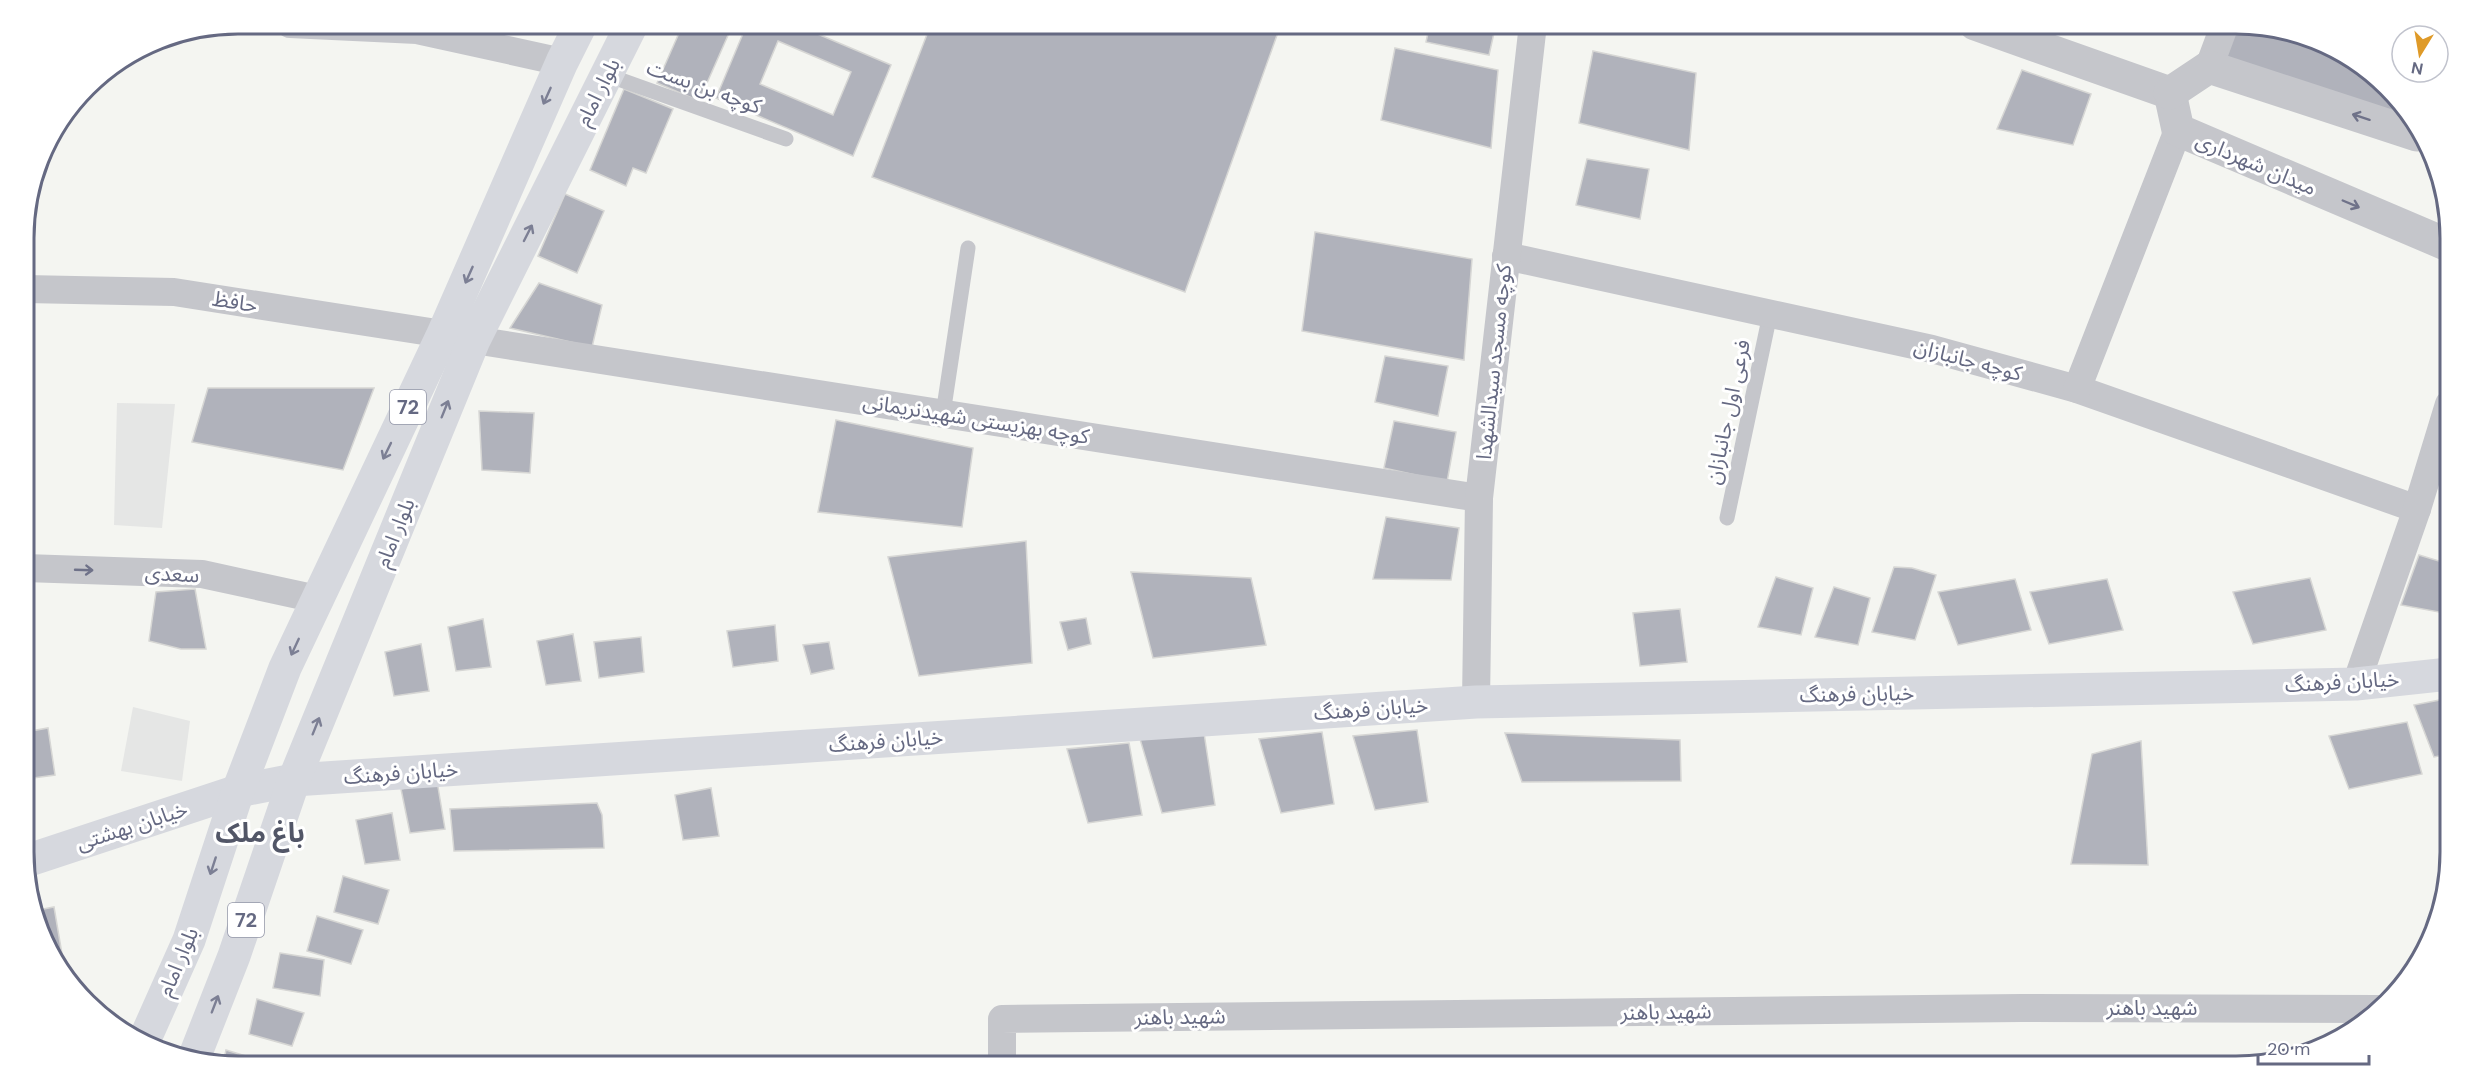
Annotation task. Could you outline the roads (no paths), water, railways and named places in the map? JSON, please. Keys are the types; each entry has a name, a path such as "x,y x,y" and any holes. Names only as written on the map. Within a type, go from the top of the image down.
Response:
{"main road":[{"name":"بلوار امام","path":"196,1052 234,956 294,780 458,337 562,62 576,34"},
{"name":"بلوار امام","path":"147,1034 189,940 238,791 285,668 317,598 458,337 607,75 628,34"},
{"name":"خیابان فرهنگ","path":"238,791 294,780 1476,702 2356,684 2440,675"},
{"name":"خیابان بهشتی","path":"34,858 238,791"}],"street":[{"path":"435,34 562,62"},
{"name":"کوچه مسجد سیدالشهدا","path":"1476,702 1479,498 1532,34"},
{"path":"2003,34 2170,93 2209,67 2221,34"},
{"path":"2209,67 2409,132"},
{"name":"میدان شهرداری","path":"2170,93 2178,130 2440,242"},
{"path":"2077,389 2178,130"},
{"name":"کوچه جانبازان","path":"1506,256 1932,349 2077,389 2417,509"},
{"name":"حافظ","path":"35,289 174,292 458,337"},
{"name":"کوچه بهزیستی شهیدنریمانی","path":"458,337 1479,498"},
{"path":"2356,684 2417,509 2440,434"},
{"name":"سعدی","path":"34,568 202,574 317,598"},
{"name":"شهید باهنر","path":"1002,1056 1002,1019 2021,1008 2366,1009"}],"lane":[{"name":"کوچه بن بست","path":"607,75 786,139"},
{"path":"943,414 968,248"},
{"name":"فرعی اول جانبازان","path":"1727,518 1770,314"}],"district":[{"name":"باغ ملک","path":"260,832"}]}
